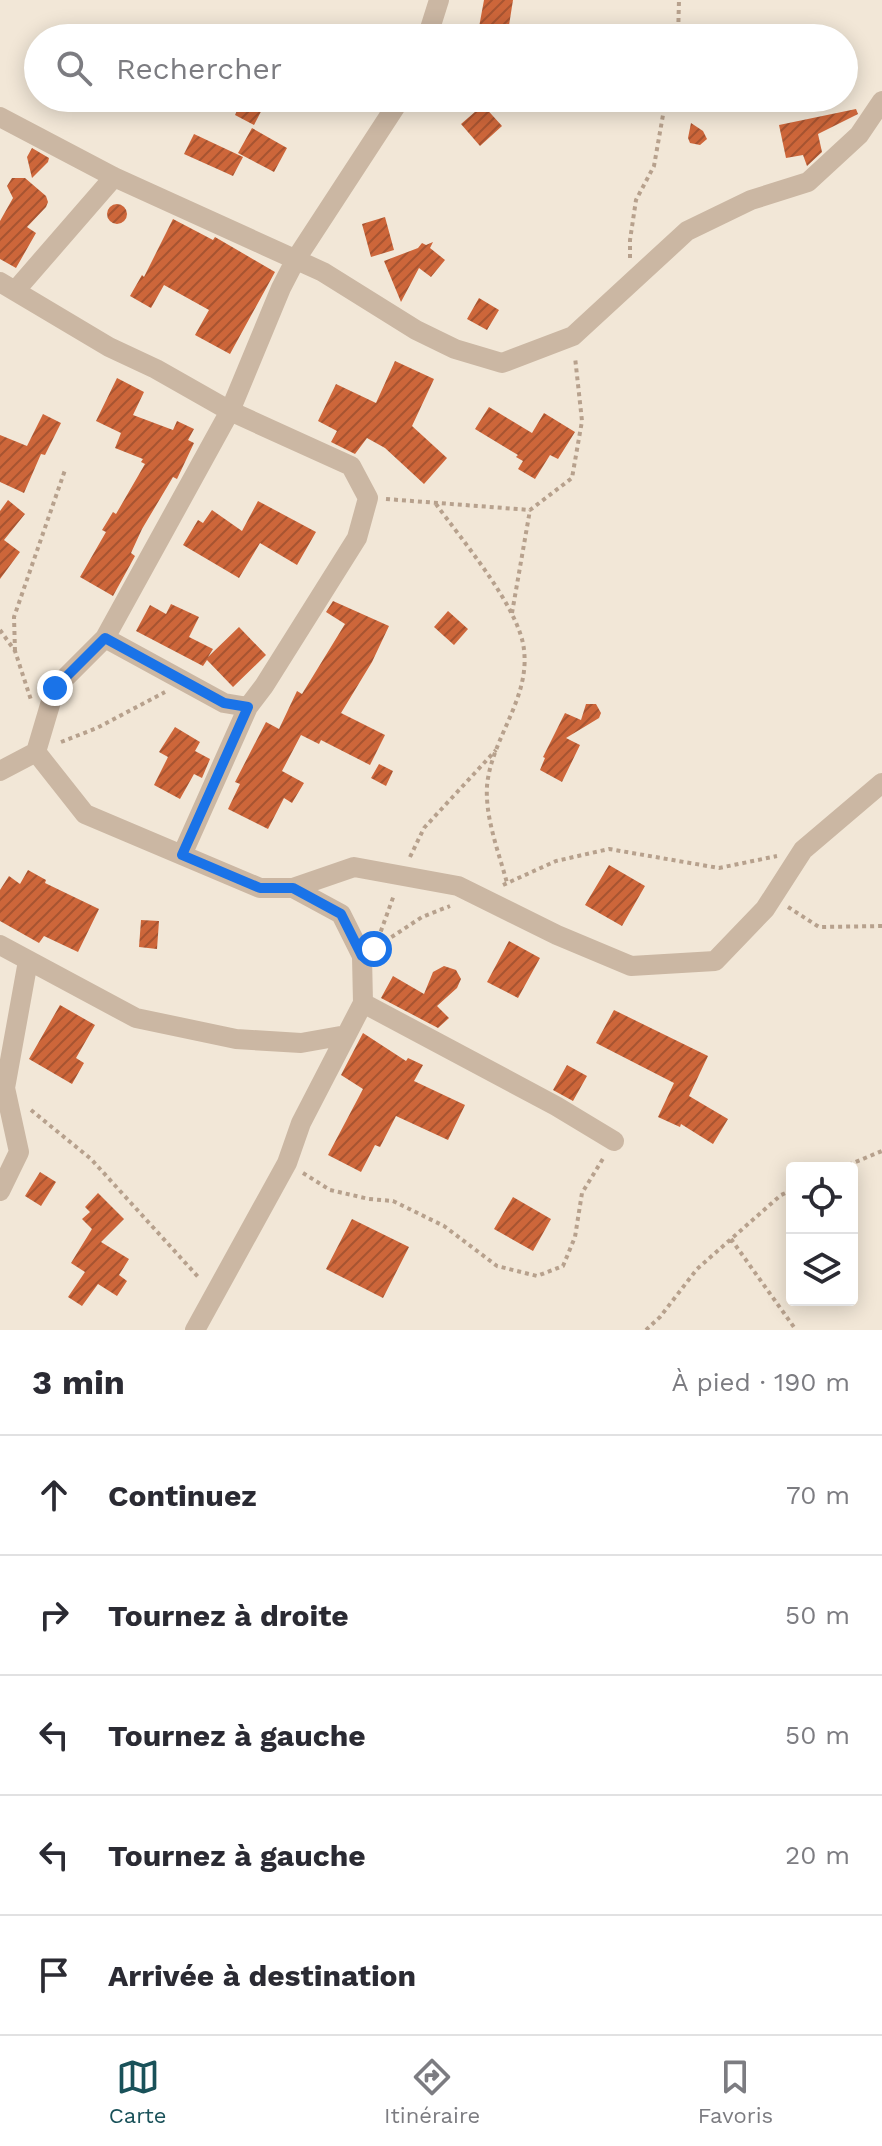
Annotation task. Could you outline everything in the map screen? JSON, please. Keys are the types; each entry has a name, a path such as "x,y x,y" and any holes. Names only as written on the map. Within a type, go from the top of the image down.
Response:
{"street":[{"path":"431,24 439,0"},
{"path":"0,117 114,177 323,272 416,330 455,349 502,363 573,336 687,231 751,200 808,182 859,135 882,101"},
{"path":"0,771 39,743 55,688 105,638 230,411 296,259 392,112"},
{"path":"114,177 8,287 109,347 156,369 230,411 351,466 368,498 357,538 248,707 182,855"},
{"path":"105,638 224,703 248,707"},
{"path":"39,743 85,814 260,888 293,888 354,867 458,886 557,935 631,966 715,961 772,898 803,850 882,783"},
{"path":"195,1330 287,1163 301,1123 363,1003 362,956 341,914 293,888"},
{"path":"0,945 136,1018 236,1039 301,1043 346,1035"},
{"path":"0,1191 19,1152 5,1088 28,961"},
{"path":"363,1003 556,1106 614,1141"}],"path":[{"path":"678,24 679,0"},
{"path":"630,284 630,240 636,200 654,166 664,112"},
{"path":"368,498 530,510 572,478 582,421 573,336"},
{"path":"65,470 14,617 15,651 39,743 97,728 185,681"},
{"path":"436,504 512,613 525,650 521,690 487,784 487,806 507,883"},
{"path":"512,613 530,510"},
{"path":"0,630 15,651"},
{"path":"498,747 424,828 401,876 374,949 422,917 556,861 609,849 719,868 803,850"},
{"path":"772,898 819,927 882,926"},
{"path":"5,1088 91,1159 213,1293"},
{"path":"287,1163 330,1190 393,1201 444,1226 497,1266 537,1276 563,1266 575,1237 582,1193 614,1141"},
{"path":"855,1162 882,1151"},
{"path":"646,1330 660,1317 697,1269 786,1193"},
{"path":"731,1239 796,1330"}],"building":[{"path":"484,0 513,0 509,24 480,24"},
{"path":"236,112 261,112 254,125 235,115"},
{"path":"475,112 489,112 502,126 480,146 461,124"},
{"path":"842,112 858,114 818,134 822,152 807,166 803,155 786,158 779,125"},
{"path":"691,123 703,131 707,139 700,145 690,143"},
{"path":"252,128 287,148 274,172 238,153"},
{"path":"194,134 243,157 233,176 184,154"},
{"path":"32,148 49,158 32,178 27,157"},
{"path":"12,178 25,178 46,196 48,202 27,227 36,233 16,268 0,259 0,221 13,198 7,186"},
{"path":"117,204 124,207 127,214 124,221 117,224 110,221 107,214 110,207"},
{"path":"385,217 394,250 371,257 362,224"},
{"path":"173,219 213,240 215,237 275,272 230,354 195,335 209,310 164,285 151,308 130,296 142,275 144,277"},
{"path":"433,242 430,248 445,260 431,277 419,268 401,302 384,261 418,248 422,243"},
{"path":"479,298 499,310 487,330 467,319"},
{"path":"395,361 434,379 412,426 447,458 424,484 385,448 367,438 355,454 331,442 337,431 318,421 336,384 376,403"},
{"path":"117,378 144,392 133,415 173,430 177,421 194,429 188,440 194,443 177,479 173,477 142,529 131,553 135,556 113,596 80,577 106,532 102,530 113,512 116,514 145,464 141,462 143,459 115,448 121,433 96,421"},
{"path":"489,407 532,433 544,413 575,432 558,459 550,455 535,479 518,469 523,461 516,457 518,455 475,429"},
{"path":"43,414 61,423 45,455 41,454 24,493 0,482 0,435 27,446"},
{"path":"8,500 25,514 4,540 20,552 0,579 0,511"},
{"path":"258,501 316,532 297,565 260,543 239,578 183,545 198,520 203,523 212,510 242,531"},
{"path":"333,601 389,626 372,662 341,713 385,735 370,765 321,740 319,744 301,735 282,771 304,783 292,803 284,798 268,829 228,809 240,784 235,782 266,722 279,729 297,691 302,694 345,624 326,612"},
{"path":"171,604 199,617 189,637 213,649 208,657 239,627 266,655 233,687 207,660 203,666 136,631 150,605 166,614"},
{"path":"448,611 468,629 454,645 434,627"},
{"path":"586,704 596,704 601,713 599,718 566,738 580,745 562,782 540,770 543,757 565,713 581,720"},
{"path":"175,727 200,742 195,751 210,759 202,778 194,774 180,799 154,785 168,757 159,752"},
{"path":"379,764 393,771 386,786 371,778"},
{"path":"609,865 645,886 622,926 585,905"},
{"path":"28,870 46,880 45,883 99,909 78,952 44,936 39,943 0,921 0,890 9,876 20,884"},
{"path":"141,920 159,921 157,949 139,947"},
{"path":"509,941 540,958 518,998 487,982"},
{"path":"444,966 456,970 461,979 457,988 437,1006 449,1018 438,1028 381,998 393,976 424,994 433,972"},
{"path":"60,1005 95,1025 76,1058 84,1063 72,1084 29,1059"},
{"path":"614,1010 708,1056 689,1096 728,1119 713,1144 681,1124 680,1127 658,1117 674,1083 596,1043"},
{"path":"363,1033 406,1061 408,1058 423,1065 414,1081 465,1105 448,1140 396,1116 380,1147 375,1145 361,1172 328,1155 363,1089 341,1075"},
{"path":"567,1065 587,1076 573,1101 553,1090"},
{"path":"40,1172 56,1182 41,1206 25,1196"},
{"path":"98,1193 124,1219 101,1242 129,1259 119,1275 127,1281 117,1296 98,1284 82,1306 68,1297 85,1272 71,1263 92,1229 82,1219 90,1212 85,1207"},
{"path":"513,1197 551,1219 533,1251 494,1229"},
{"path":"352,1219 409,1247 383,1298 326,1269"}],"route":[{"path":"55,688 105,638 224,703 248,707 182,855 260,888 293,888 341,914 362,956 374,949"}]}
